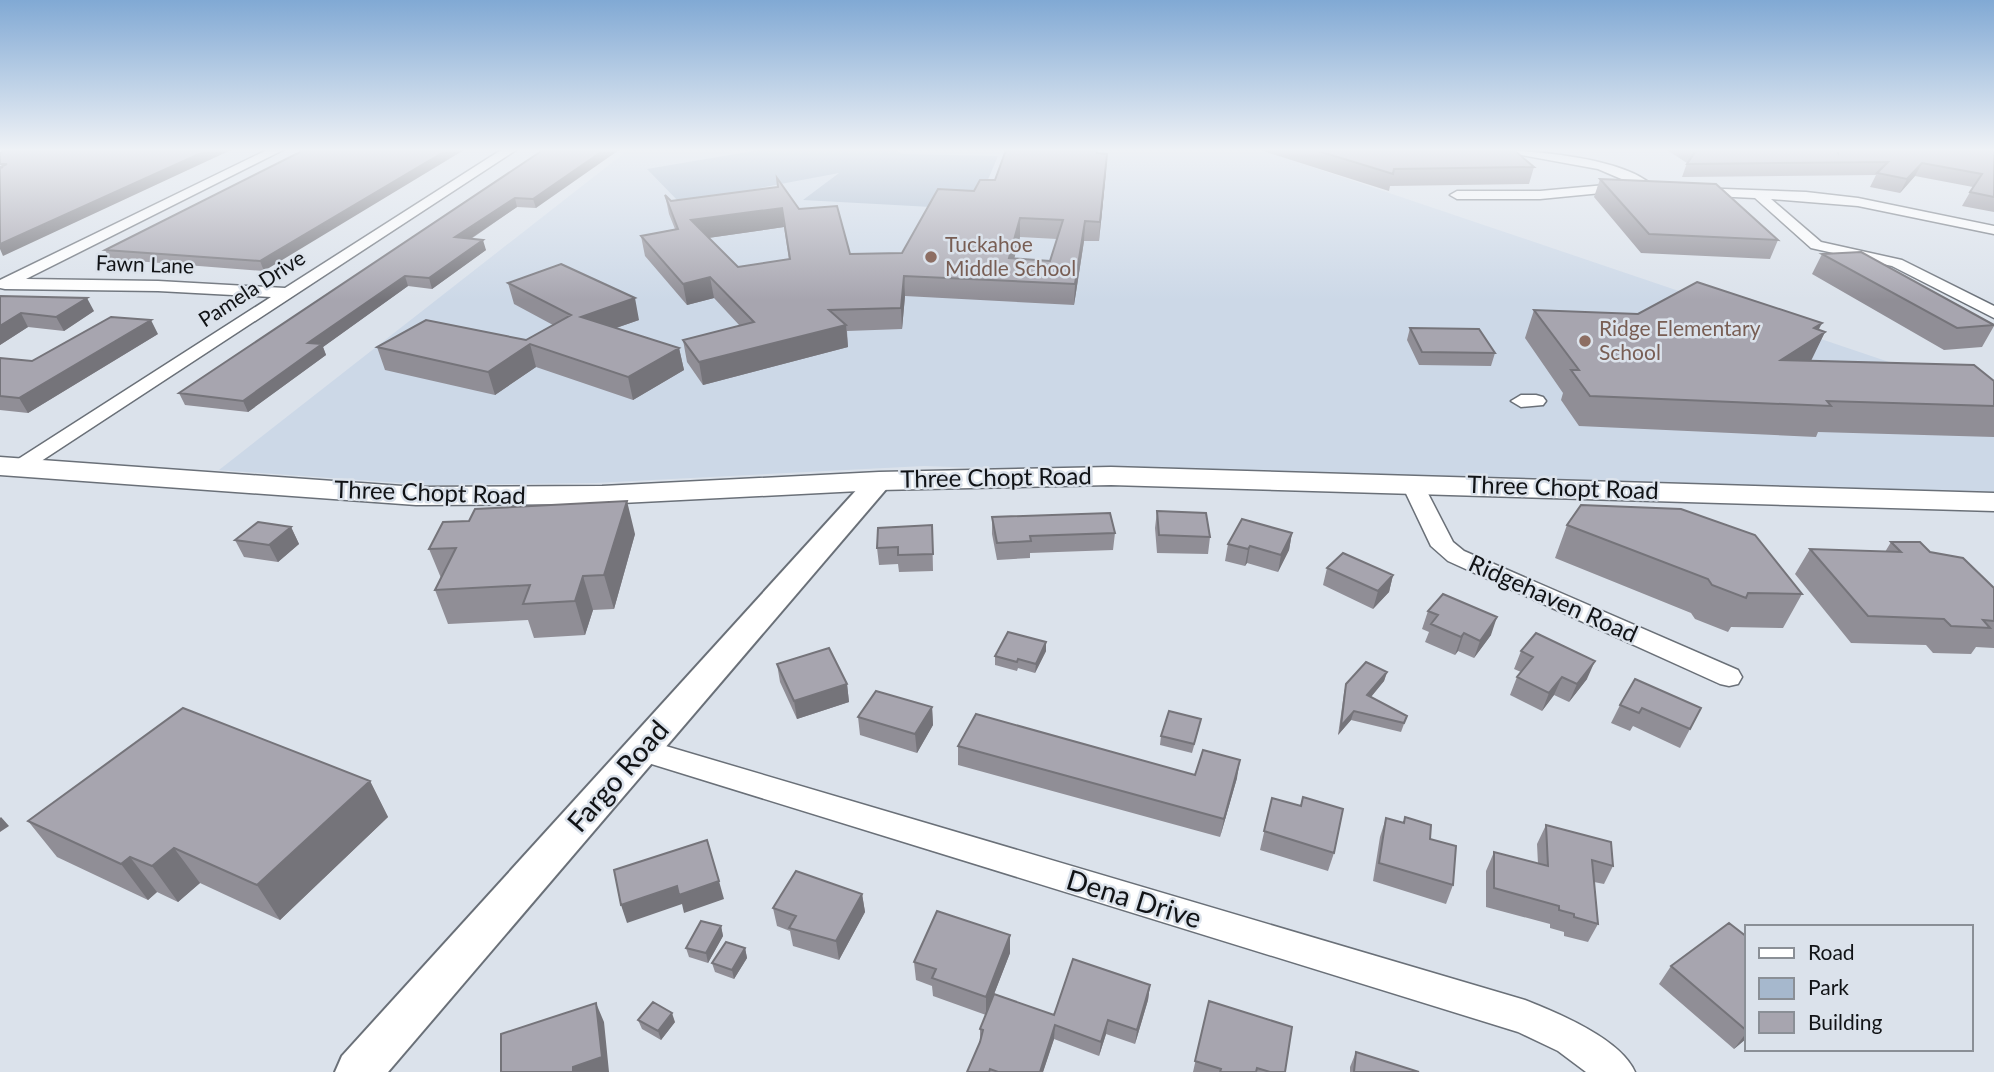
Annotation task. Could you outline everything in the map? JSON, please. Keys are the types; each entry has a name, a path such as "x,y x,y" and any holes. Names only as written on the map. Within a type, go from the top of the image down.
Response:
{"main road":[{"name":"Three Chopt Road","path":"9,466 416,496 602,495 879,481 1111,476 1994,502"}],"street":[{"path":"2,284 174,200"},
{"name":"Pamela Drive","path":"9,466 432,200"},
{"path":"1765,200 1816,245 1897,263 1994,313"},
{"path":"1830,200 1858,202 1994,230"},
{"name":"Fawn Lane","path":"2,284 158,286 287,293"},
{"name":"Fargo Road","path":"358,1072 879,481"},
{"name":"Ridgehaven Road","path":"1412,483 1443,546 1457,556 1729,677"},
{"name":"Dena Drive","path":"642,750 1525,1017 1571,1039 1616,1072"}],"shaded area":[{"name":"Tuckahoe Middle School","path":"564,200 1410,200 1963,387 1994,409 1994,502 924,466 595,483 430,485 219,470"}],"green space":[{"path":"803,200 979,200 968,209"}],"building":[{"path":"0,200 97,200 0,244"},
{"path":"204,200 363,200 260,261 105,250"},
{"path":"468,200 512,200 455,237 483,240 429,278 405,276 308,343 322,344 243,401 179,393"},
{"path":"667,200 793,200 799,209 837,206 850,254 902,253 932,200 1102,200 1100,222 1085,221 1075,284 904,276 901,308 829,310 846,325 699,362 683,340 754,322 710,277 683,284 641,236 678,229","holes":["782,208 790,259 738,267 691,220","1020,218 1063,220 1050,261 1009,258"]},
{"path":"1619,200 1734,200 1778,240 1649,234"},
{"path":"1861,252 1994,325 1957,328 1822,254"},
{"path":"561,264 635,298 581,317 679,348 628,377 530,344 488,372 377,347 426,320 526,340 571,315 508,283"},
{"path":"1697,282 1822,323 1814,328 1825,332 1781,360 1974,365 1994,381 1994,406 1827,401 1831,406 1590,396 1571,370 1579,370 1534,310 1638,314"},
{"path":"0,296 87,298 56,317 21,313 0,326"},
{"path":"111,317 151,320 19,398 0,396 0,358 32,361"},
{"path":"1410,328 1479,329 1495,353 1422,352"},
{"path":"627,501 604,575 583,576 575,601 523,604 530,585 435,590 456,548 429,549 443,522 469,521 475,509"},
{"path":"1581,505 1681,509 1755,535 1802,594 1748,593 1746,598 1712,585 1708,579 1567,525"},
{"path":"1157,511 1206,513 1210,537 1159,535"},
{"path":"1110,513 1115,533 1030,536 1031,541 997,543 992,517"},
{"path":"1242,519 1292,533 1281,555 1250,546 1248,549 1228,544"},
{"path":"258,522 291,527 269,545 235,540"},
{"path":"932,525 933,554 898,555 898,547 877,548 878,528"},
{"path":"1891,542 1920,542 1930,552 1963,558 1994,588 1994,621 1983,620 1990,628 1951,626 1944,619 1868,616 1810,549 1901,552"},
{"path":"1343,553 1393,575 1378,591 1327,568"},
{"path":"1443,594 1497,617 1480,641 1464,633 1461,637 1431,624 1438,615 1428,611"},
{"path":"1008,632 1046,642 1036,664 995,656"},
{"path":"1536,633 1595,661 1577,684 1562,677 1549,693 1517,677 1533,657 1521,651"},
{"path":"829,648 847,684 794,701 777,664"},
{"path":"1366,662 1387,672 1367,695 1407,716 1404,723 1354,711 1341,726 1346,684"},
{"path":"1635,679 1701,708 1690,729 1642,708 1639,713 1620,705"},
{"path":"876,691 932,707 915,734 858,717"},
{"path":"183,708 370,781 257,885 174,848 152,866 130,857 121,864 28,821"},
{"path":"1169,711 1201,719 1194,744 1161,736"},
{"path":"976,714 1195,775 1203,750 1240,760 1224,819 958,746"},
{"path":"1303,797 1343,809 1334,853 1264,831 1272,798 1301,806"},
{"path":"1405,817 1431,825 1430,839 1456,846 1453,885 1379,863 1386,818 1404,823"},
{"path":"1546,825 1611,842 1613,866 1592,860 1598,924 1574,917 1574,914 1559,910 1559,906 1494,888 1494,852 1548,866"},
{"path":"707,840 719,881 679,895 677,886 621,905 614,870"},
{"path":"796,871 862,894 836,941 789,928 796,916 773,908"},
{"path":"937,911 1010,935 986,997 932,978 936,969 914,962"},
{"path":"701,921 721,926 706,953 686,948"},
{"path":"1729,923 1745,935 1745,1029 1671,966"},
{"path":"726,942 745,948 732,970 712,963"},
{"path":"1073,959 1150,985 1137,1030 1108,1020 1101,1042 1055,1025 1040,1072 998,1072 990,1069 989,1072 967,1072 980,1042 983,1030 980,1029 994,994 1054,1015"},
{"path":"1209,1001 1292,1027 1285,1072 1270,1072 1257,1068 1256,1072 1220,1072 1221,1069 1195,1061"},
{"path":"653,1002 672,1013 658,1031 638,1020"},
{"path":"596,1003 602,1057 573,1067 573,1072 501,1072 501,1034"},
{"path":"1356,1052 1419,1072 1354,1072"}],"place":[{"name":"Tuckahoe Middle School","path":"931,257"},
{"name":"Ridge Elementary School","path":"1585,341"}]}
